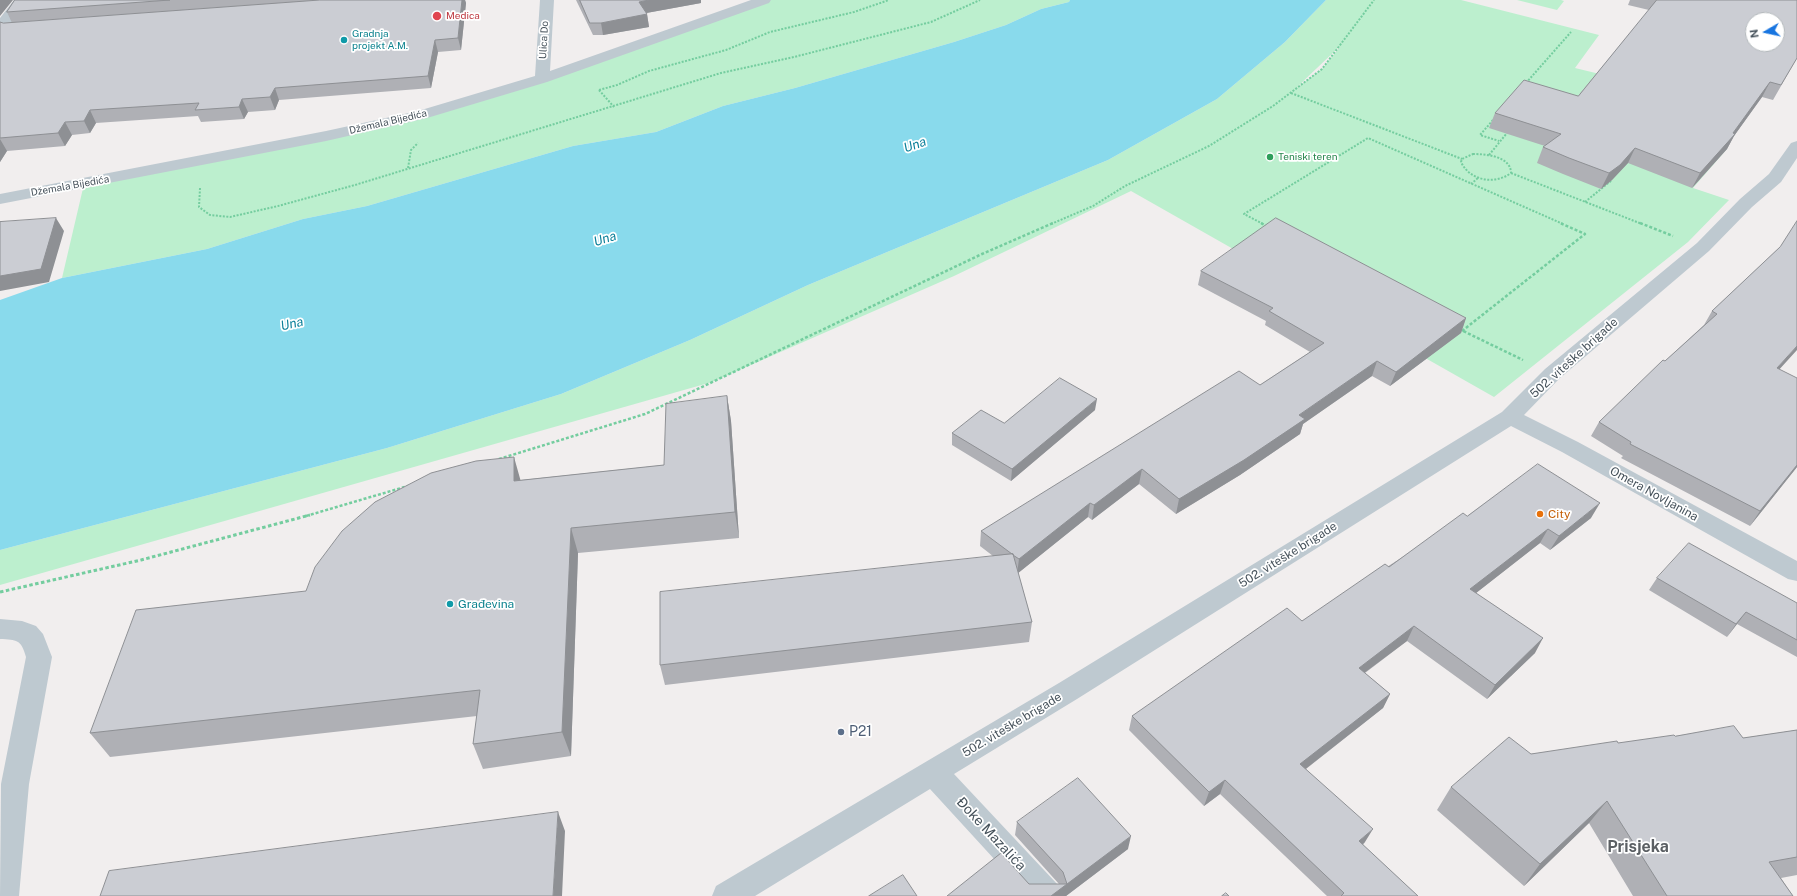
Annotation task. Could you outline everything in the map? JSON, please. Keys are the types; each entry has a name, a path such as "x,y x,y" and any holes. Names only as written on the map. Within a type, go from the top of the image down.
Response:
{"street":[{"path":"21,0 6,19 4,26 10,30 42,29"},
{"name":"Ulica Do","path":"542,79 547,0"},
{"name":"Džemala Bijedića","path":"0,199 84,184 326,136 421,115 542,79 764,0"},
{"name":"502. viteške brigade","path":"727,896 1068,692 1510,417 1552,374 1703,247 1746,203 1775,178 1797,146"},
{"name":"Omera Novljanina","path":"1510,417 1577,451 1797,572"},
{"path":"0,629 23,631 35,641 39,657 15,784 4,896"},
{"name":"Đoke Mazalića","path":"934,772 1048,896"}],"path":[{"path":"599,90 617,85 649,71 726,50 770,32 854,12 889,0"},
{"path":"204,160 199,207 210,215 230,217 356,185 721,73 794,58 930,22 980,0"},
{"path":"499,459 645,414 982,254 1093,206 1125,186 1209,146 1250,121 1322,69 1347,38 1374,0"},
{"path":"1526,84 1571,32"},
{"path":"1290,93 1462,159 1473,154 1488,155 1504,161 1511,169 1511,173"},
{"path":"1496,118 1480,135 1499,141"},
{"path":"1488,155 1507,133"},
{"path":"1272,229 1244,214 1368,138 1585,234 1462,331"},
{"path":"1462,159 1461,162 1465,170 1479,177 1495,180 1503,179 1511,173"},
{"path":"1511,173 1680,239"},
{"path":"1471,184 1479,177"},
{"path":"1584,202 1612,180"},
{"path":"1455,327 1552,374"},
{"path":"0,592 141,560 282,523 409,486"}],"green space":[{"path":"764,0 1070,0 1069,2 1041,9 1006,25 954,42 795,88 723,106 656,132 573,146 367,206 303,219 207,249 62,278 84,184 421,115"},
{"path":"1326,0 1461,0 1599,35 1575,68 1608,76 1727,149 1693,188 1729,200 1688,242 1494,397 1131,191 954,276 712,382 0,585 0,550 387,448 561,394 690,340 808,285 1108,160 1217,99 1285,42","holes":["1340,47 1322,69 1295,89"]},
{"path":"1517,0 1561,0 1564,1 1557,10"}],"water":[{"name":"Una","path":"1070,0 1326,0 1285,42 1217,99 1108,160 808,285 690,340 561,394 387,448 0,550 0,300 62,278 207,249 303,219 367,206 573,146 656,132 723,106 795,88 954,42 1006,25 1041,9 1069,2"}],"building":[{"path":"15,0 170,0 7,12"},
{"path":"320,0 462,0 458,38 435,40 428,76 275,88 270,97 242,99 239,107 195,110 199,103 90,110 84,121 65,122 58,133 0,138 0,22 3,23"},
{"path":"580,0 649,0 639,2 647,14 601,23 590,23"},
{"path":"1657,0 1797,0 1797,58 1781,85 1770,82 1733,133 1735,134 1700,173 1635,148 1620,165 1609,173 1543,147 1561,134 1495,113 1524,80 1578,96"},
{"path":"56,218 41,269 0,276 0,222"},
{"path":"1276,218 1466,318 1396,372 1377,361 1299,415 1305,419 1244,460 1179,499 1142,469 1094,505 1090,503 1019,559 981,531 1239,371 1260,385 1324,343 1269,311 1273,308 1201,271"},
{"path":"1797,221 1797,346 1777,368 1797,378 1797,465 1760,511 1630,444 1631,442 1599,422 1663,360 1665,361 1717,314 1712,311 1780,247"},
{"path":"1060,378 1097,399 1012,469 952,433 981,410 1004,423"},
{"name":"Građevina","path":"727,396 735,512 571,528 562,732 473,744 480,690 90,733 136,610 306,591 315,567 342,531 375,502 431,473 476,461 514,457 514,481 664,465 666,404"},
{"path":"1538,464 1600,503 1559,536 1548,529 1470,589 1543,638 1495,685 1414,626 1359,668 1390,694 1300,764 1373,829 1359,841 1418,896 1341,896 1344,893 1225,780 1209,792 1132,716 1287,608 1302,621 1385,564 1389,567 1463,513 1467,516"},
{"path":"1689,543 1797,603 1797,640 1746,612 1736,624 1657,578"},
{"path":"1013,554 1032,622 660,665 660,592"},
{"path":"1734,726 1743,738 1797,730 1797,857 1769,862 1793,896 1667,896 1607,801 1540,864 1451,787 1509,737 1531,754 1617,741 1618,743 1675,736"},
{"path":"1078,778 1131,836 1067,884 1063,872 1017,822"},
{"path":"558,812 553,896 100,896 109,871"},
{"path":"1001,853 1029,884 1067,884 1051,896 947,896"},
{"path":"903,875 917,896 869,896"},
{"path":"1226,893 1229,896 1222,896"}],"place":[{"name":"Medica","path":"437,16"},
{"name":"Gradnja projekt A.M.","path":"344,40"},
{"name":"Teniski teren","path":"1270,157"},
{"name":"City","path":"1540,514"},
{"name":"Građevina","path":"450,604"},
{"name":"P21","path":"841,732"}],"district":[{"name":"Prisjeka","path":"1638,847"}]}
